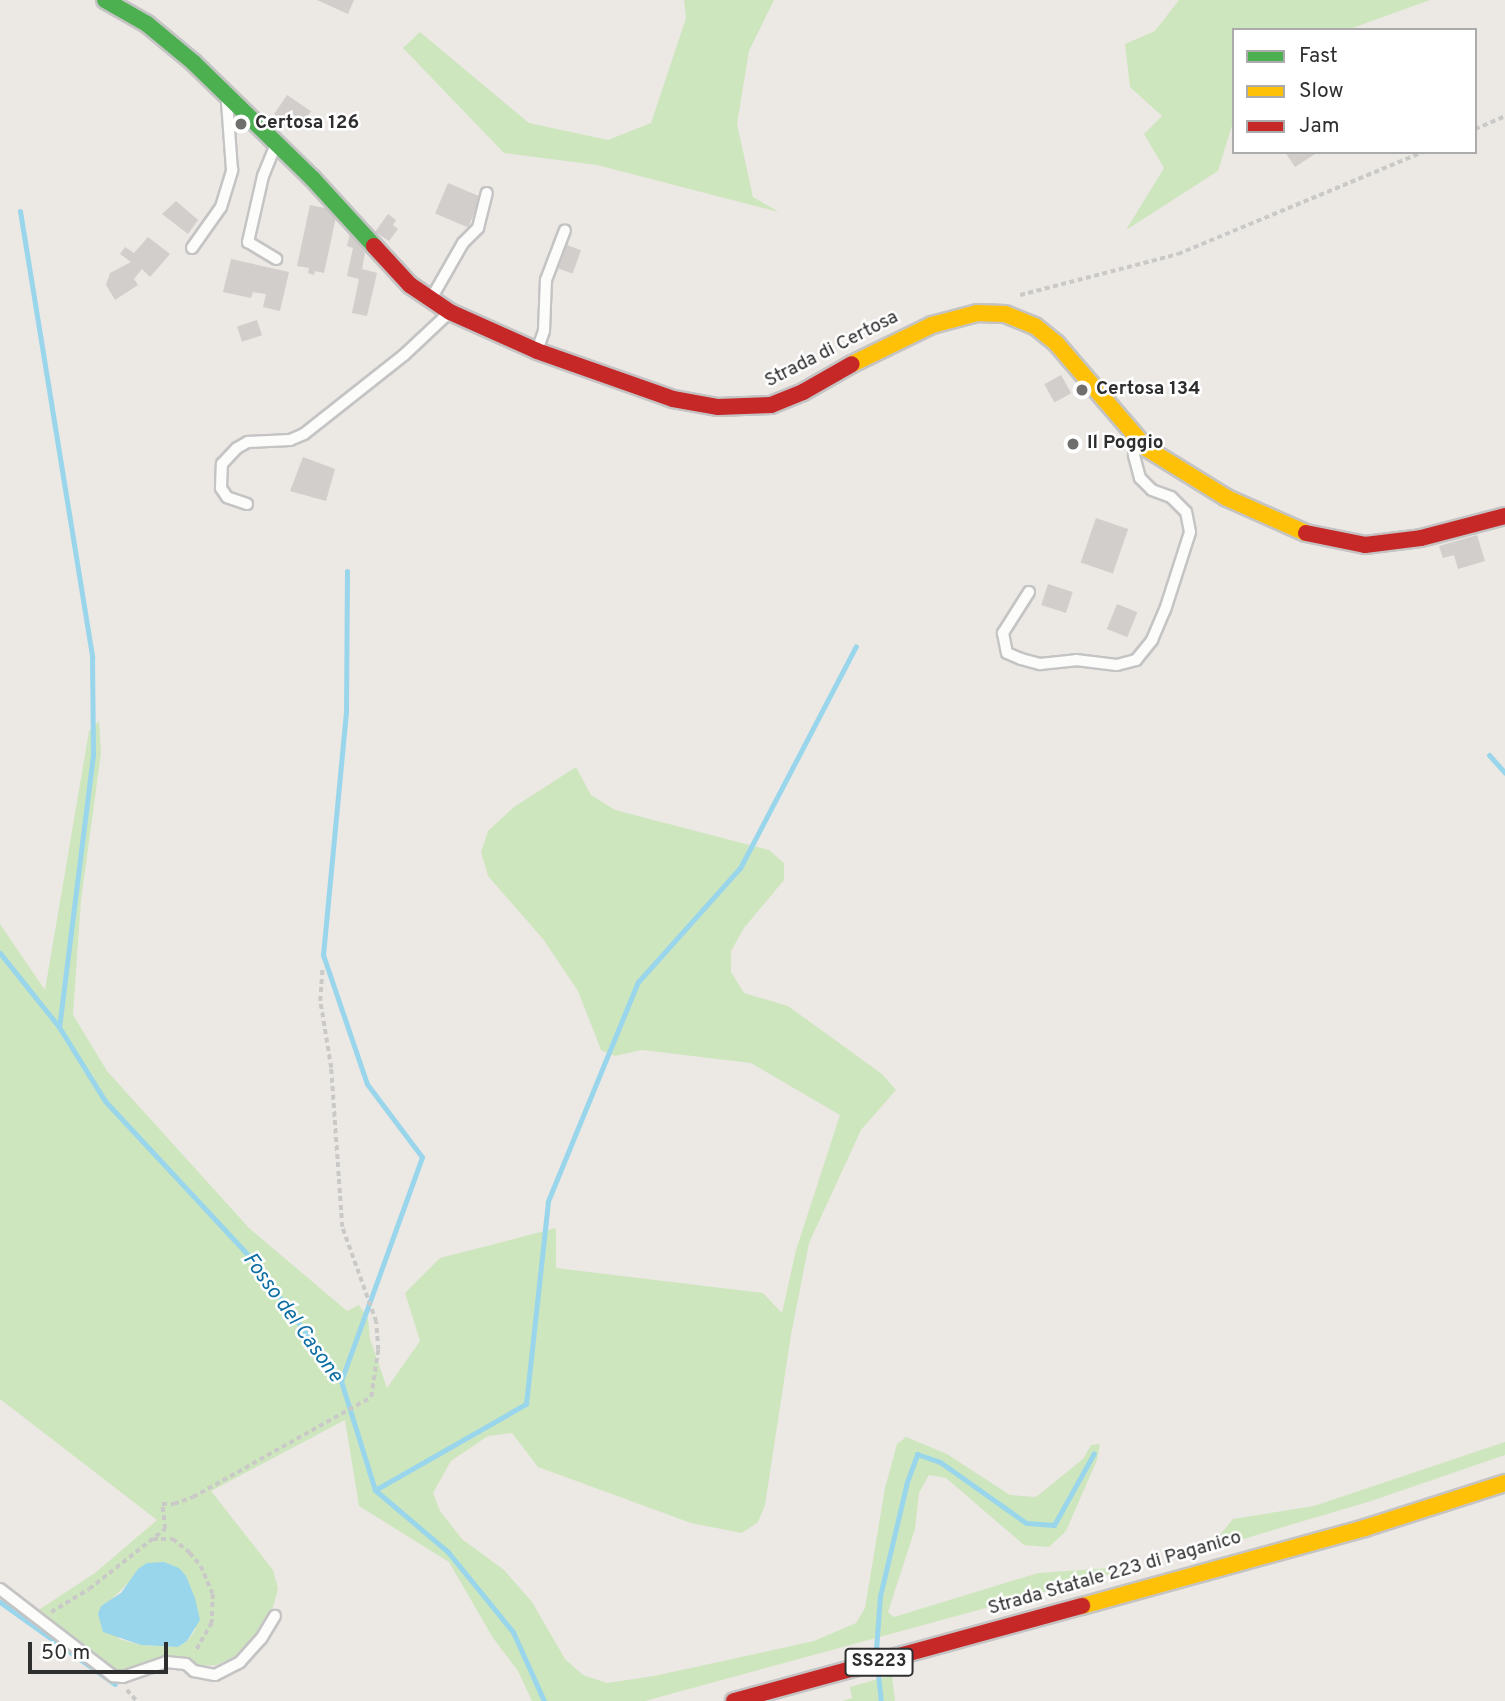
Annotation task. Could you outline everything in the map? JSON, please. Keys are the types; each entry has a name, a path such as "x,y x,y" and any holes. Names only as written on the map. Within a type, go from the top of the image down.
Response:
{"main road":[{"name":"Strada di Certosa","path":"105,0 148,24 227,94 312,178 393,269 450,312 537,351 673,399 718,407 749,408 771,405 803,392 885,346 932,325 966,315 1005,314 1035,326 1057,344 1138,442 1235,503 1324,539 1352,544 1394,542 1505,516"},
{"name":"Strada Statale 223 di Paganico","path":"734,1701 1365,1528 1505,1483"}],"lane":[{"path":"192,248 221,207 232,170 227,94"},
{"path":"276,144 263,176 248,242 276,259"},
{"path":"431,299 463,243 478,228 487,193"},
{"path":"537,351 544,331 546,280 565,230"},
{"path":"247,504 228,497 221,488 222,464 237,448 248,442 290,440 304,434 404,355 450,312"},
{"path":"1029,592 1003,633 1007,653 1021,659 1040,664 1076,660 1117,665 1136,660 1152,640 1182,563 1190,531 1186,512 1171,497 1152,490 1140,478 1134,455 1138,442"},
{"path":"0,1589 113,1676 124,1677 166,1662 186,1664 194,1671 215,1675 240,1662 261,1639 275,1616"}],"path":[{"path":"1477,128 1505,116"},
{"path":"1014,296 1178,254 1418,154"},
{"path":"37,1620 89,1589 165,1529 162,1504 174,1504 193,1497 370,1397 378,1350 376,1322 342,1227 331,1068 320,1001 322,970"},
{"path":"151,1539 173,1539 190,1553 201,1566 213,1594 212,1623 201,1647 186,1664"}],"green space":[{"path":"684,0 774,0 749,51 737,124 753,197 779,212 597,165 504,153 403,48 420,32 529,123 608,140 651,123 686,18"},
{"path":"1179,0 1430,0 1353,28 1232,28 1232,126 1218,171 1126,230 1164,168 1144,134 1162,116 1130,87 1125,44 1155,31"},
{"path":"99,721 101,753 81,900 73,1015 107,1071 249,1228 347,1311 359,1305 368,1319 370,1339 387,1388 420,1341 405,1293 440,1258 556,1228 556,1268 763,1293 782,1313 796,1250 840,1115 751,1063 642,1050 615,1056 601,1050 578,991 543,939 488,876 481,852 488,831 514,807 576,767 591,795 615,810 769,850 784,863 784,880 744,928 731,951 731,972 744,993 788,1006 882,1074 896,1090 861,1130 809,1243 791,1335 765,1505 758,1522 742,1533 691,1523 538,1467 512,1433 488,1436 451,1461 433,1493 440,1511 462,1539 504,1570 532,1602 565,1659 583,1675 607,1683 654,1676 814,1641 856,1623 865,1608 885,1488 897,1444 906,1437 947,1454 1010,1495 1036,1497 1083,1459 1091,1445 1100,1444 1097,1460 1066,1531 1049,1547 1024,1545 946,1478 929,1475 919,1493 915,1529 888,1612 894,1617 1038,1573 1140,1566 645,1701 532,1701 518,1671 493,1638 449,1562 359,1506 345,1420 211,1491 273,1570 278,1589 271,1614 241,1653 217,1665 200,1666 184,1658 168,1657 128,1671 115,1671 37,1611 95,1573 157,1520 0,1399 0,924 45,990 89,731","holes":["128,1583 196,1629 187,1641 178,1647 141,1645 119,1639 112,1599"]},
{"path":"1505,1442 1505,1455 1371,1501 1216,1547 1219,1536 1233,1519 1314,1506"},
{"path":"892,1675 895,1701 842,1701 852,1698 850,1687"}],"water":[{"path":"164,1562 179,1568 186,1576 195,1598 200,1620 187,1641 178,1647 141,1645 103,1632 98,1614 101,1606 121,1593 138,1569 147,1563"}],"building":[{"path":"317,0 354,0 348,14"},
{"path":"287,95 311,111 298,130 274,114"},
{"path":"1286,154 1315,154 1295,167"},
{"path":"448,183 481,197 468,227 435,213"},
{"path":"176,201 198,220 188,234 162,214"},
{"path":"310,205 325,208 336,217 324,273 315,271 314,275 308,273 309,268 297,266"},
{"path":"388,214 396,220 393,225 398,229 389,241 375,232"},
{"path":"350,234 365,253 362,269 377,273 367,316 352,313 359,279 347,276 353,248 347,246"},
{"path":"148,237 170,254 150,277 142,269 134,279 138,285 115,300 106,285 110,273 131,262 120,254 125,247 134,253"},
{"path":"567,245 581,250 573,274 558,268"},
{"path":"231,259 289,272 280,311 263,307 266,294 253,292 251,298 223,292"},
{"path":"257,320 262,335 242,342 237,326"},
{"path":"1061,375 1071,393 1055,403 1044,384"},
{"path":"303,457 335,469 326,501 290,491"},
{"path":"1096,518 1128,529 1113,574 1081,562"},
{"path":"1477,535 1485,561 1458,569 1454,555 1443,558 1439,546"},
{"path":"1048,584 1073,592 1066,613 1041,605"},
{"path":"1117,604 1137,612 1127,637 1107,629"}],"waterway":[{"path":"20,211 92,658 93,755 59,1027"},
{"path":"341,1381 422,1157 367,1084 323,955 346,713 347,571"},
{"path":"375,1490 526,1404 548,1201 638,982 740,868 856,646"},
{"path":"1489,755 1505,773"},
{"name":"Fosso del Casone","path":"0,953 59,1027 105,1101 250,1257 341,1381 375,1490 448,1552 513,1632 544,1701"},
{"path":"876,1650 880,1596 907,1482 917,1454 940,1462 1026,1523 1054,1525 1094,1453"},
{"path":"0,1602 115,1684"},
{"path":"878,1674 881,1701"}],"traffic: fast":[{"path":"105,0 147,24 194,63 312,178 374,246"}],"traffic: slow":[{"path":"852,364 932,325 977,313 1005,314 1035,326 1057,344 1146,448 1227,498 1306,533"},
{"path":"1082,1606 1365,1528 1505,1483"}],"traffic: jam":[{"path":"374,246 410,285 450,312 537,351 673,399 718,407 771,405 803,392 852,364"},
{"path":"1306,533 1365,545 1421,538 1505,516"},
{"path":"734,1701 1082,1606"}],"place":[{"name":"Certosa 126","path":"241,124"},
{"name":"Certosa 134","path":"1082,390"},
{"name":"Il Poggio","path":"1073,444"}]}
